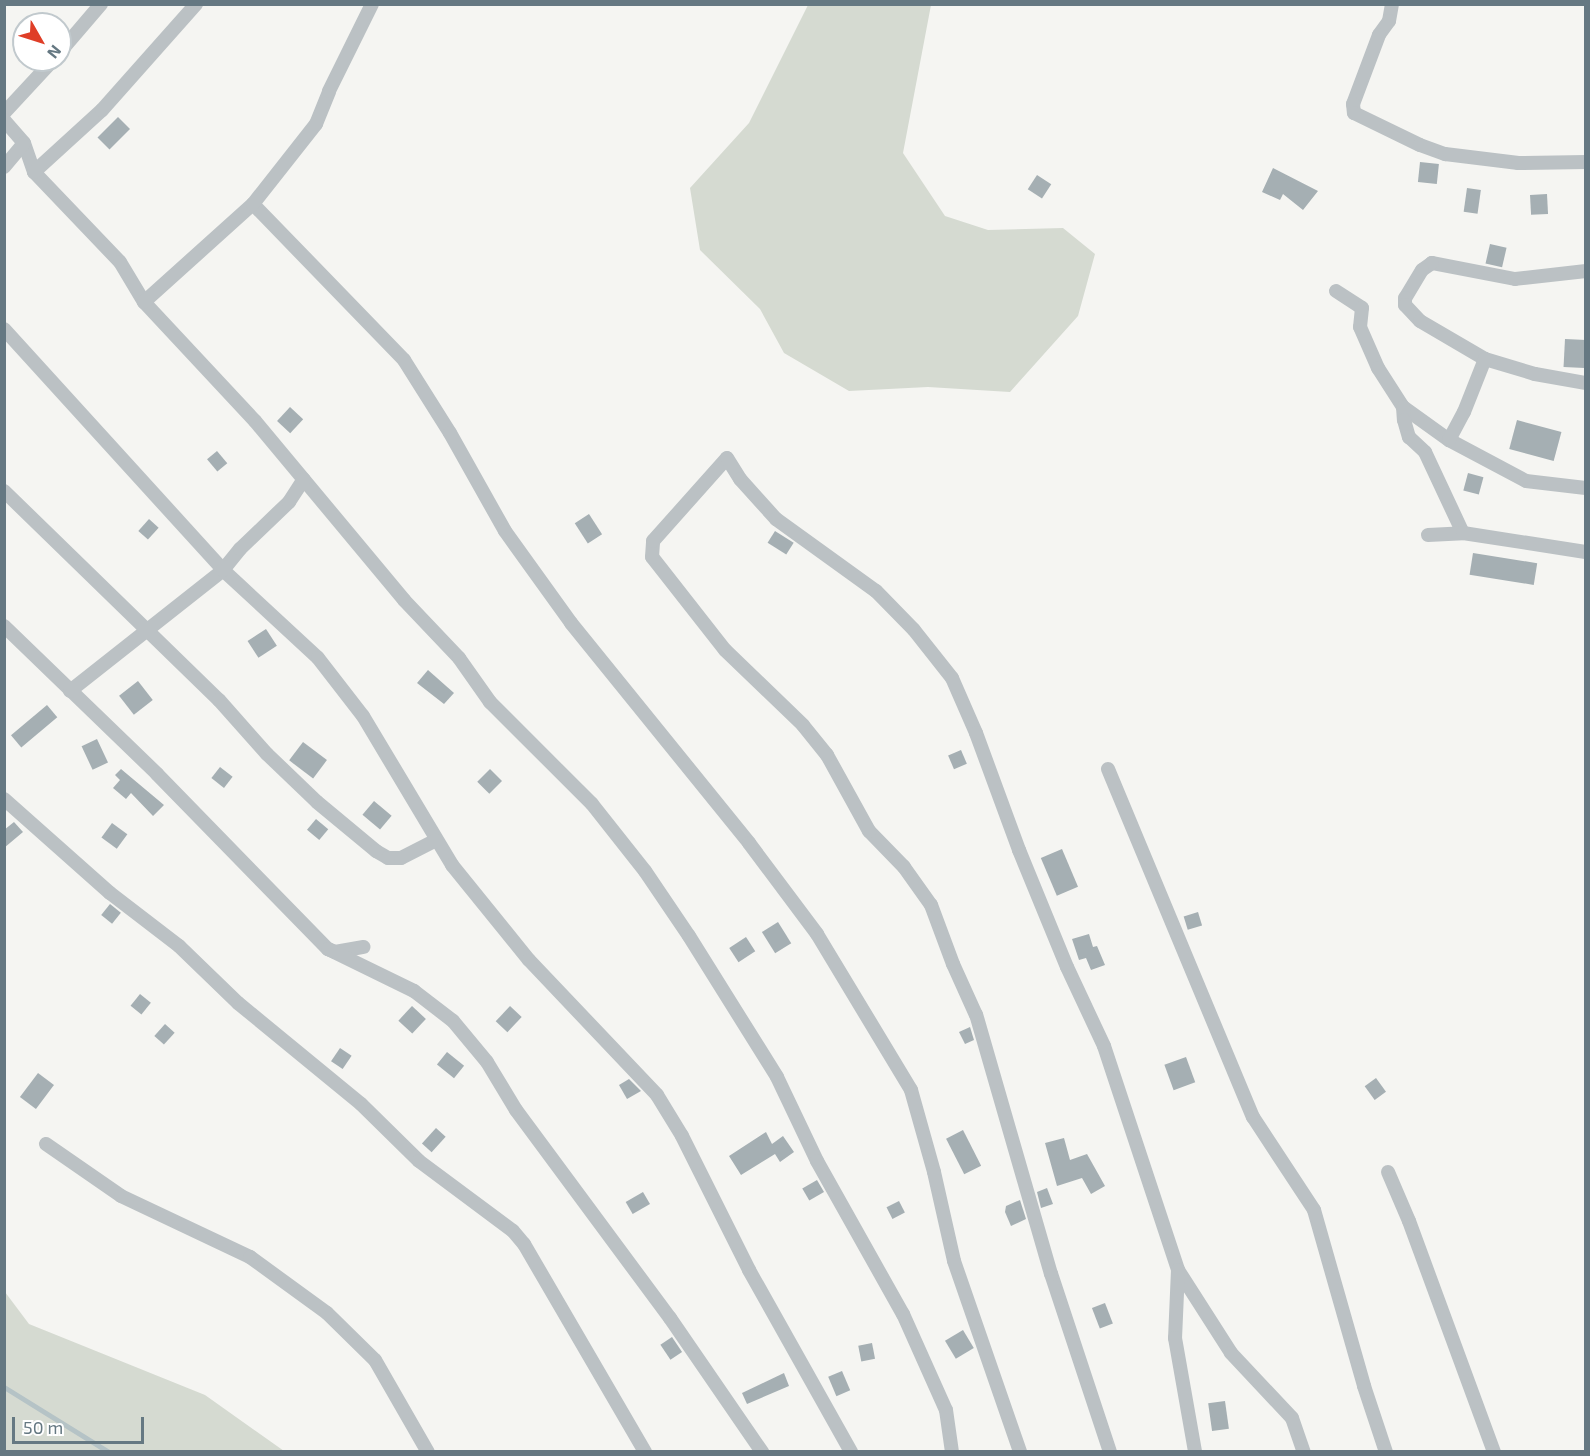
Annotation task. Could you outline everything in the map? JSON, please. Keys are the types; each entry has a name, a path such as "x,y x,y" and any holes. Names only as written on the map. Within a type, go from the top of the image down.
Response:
{"street":[{"path":"72,38 101,4"},
{"path":"34,172 102,110 196,4"},
{"path":"144,302 253,204 316,124 329,91 372,4"},
{"path":"1392,4 1389,21 1380,35 1353,104 1354,113 1420,146 1445,154 1518,163 1586,162"},
{"path":"4,113 42,72"},
{"path":"4,120 24,143 34,172 120,262 144,302 234,397 404,600 459,658 490,702 592,804 645,871 689,936 777,1077 817,1161 915,1337 946,1410 952,1452"},
{"path":"4,167 24,143"},
{"path":"253,204 404,360 450,433 505,531 571,623 749,843 818,934 911,1090 934,1172 954,1261 1020,1452"},
{"path":"1586,271 1515,279 1432,263 1426,266 1405,298 1405,305 1426,325 1485,359 1535,374 1586,383"},
{"path":"1336,291 1362,308 1360,327 1378,368 1403,407 1449,440 1526,481 1586,488"},
{"path":"4,329 223,570 318,658 363,716 452,865 529,960 657,1095 682,1136 749,1270 852,1452"},
{"path":"1449,440 1464,412 1485,359"},
{"path":"1403,407 1409,437 1425,452 1463,533"},
{"path":"1110,1452 1051,1274 976,1015 953,964 931,905 904,867 869,831 828,755 803,725 725,650 652,557 653,541 727,458 740,479 776,519 876,591 914,630 952,678 976,733 1019,850 1067,967 1104,1046 1178,1270 1231,1353 1292,1418 1304,1452"},
{"path":"70,690 223,570 240,549 289,502 304,479"},
{"path":"4,491 219,700 267,754 317,802 376,851 388,858 401,858 436,840"},
{"path":"1428,535 1463,533 1586,552"},
{"path":"4,626 164,782 328,950 414,991 453,1021 487,1062 516,1110 670,1318 762,1452"},
{"path":"1108,769 1253,1117 1314,1210 1364,1386 1386,1452"},
{"path":"4,799 110,893 179,946 238,1003 361,1104 419,1161 513,1231 524,1244 645,1452"},
{"path":"328,950 335,952 351,947 364,947"},
{"path":"46,1144 121,1196 250,1257 327,1313 375,1360 428,1452"},
{"path":"1388,1172 1409,1221 1494,1452"},
{"path":"1178,1270 1175,1338 1195,1452"}],"shaded area":[{"path":"808,5 931,5 903,153 945,216 988,230 1063,228 1095,254 1078,316 1010,392 928,387 849,391 784,353 760,309 700,250 690,188 749,123"},
{"path":"5,1292 29,1324 205,1395 284,1451 5,1451"}],"building":[{"path":"118,117 130,129 110,150 97,138"},
{"path":"1420,162 1439,164 1437,184 1418,182"},
{"path":"1273,168 1318,191 1303,210 1283,194 1280,200 1262,192"},
{"path":"1037,175 1051,184 1042,199 1028,189"},
{"path":"1467,188 1481,190 1478,214 1464,212"},
{"path":"1547,194 1548,214 1531,215 1530,195"},
{"path":"1490,244 1507,248 1502,267 1486,263"},
{"path":"1565,339 1586,340 1585,368 1564,367"},
{"path":"290,407 303,419 290,433 277,421"},
{"path":"1517,420 1561,432 1554,461 1509,449"},
{"path":"217,451 227,463 217,472 207,459"},
{"path":"1468,473 1483,477 1479,495 1463,490"},
{"path":"589,514 602,534 588,543 575,523"},
{"path":"149,519 159,528 148,540 138,531"},
{"path":"775,531 794,543 786,555 768,543"},
{"path":"1473,553 1537,563 1534,585 1470,575"},
{"path":"266,629 277,646 258,658 248,641"},
{"path":"428,670 454,693 444,704 417,683"},
{"path":"138,681 153,700 134,715 119,696"},
{"path":"47,705 57,717 21,747 11,735"},
{"path":"97,739 108,763 93,770 82,746"},
{"path":"303,742 327,760 313,778 289,760"},
{"path":"961,750 967,764 954,769 948,755"},
{"path":"220,767 233,777 224,788 211,778"},
{"path":"121,769 164,805 153,816 131,793 126,799 113,788 120,780 115,775"},
{"path":"490,769 502,781 489,794 477,782"},
{"path":"374,801 392,816 380,830 362,815"},
{"path":"316,819 328,829 319,840 307,830"},
{"path":"14,822 23,832 4,848 4,830"},
{"path":"112,823 127,834 117,849 101,838"},
{"path":"1062,849 1078,887 1057,896 1041,858"},
{"path":"110,904 121,913 112,924 101,915"},
{"path":"1198,912 1202,925 1188,930 1184,916"},
{"path":"778,922 791,943 775,953 762,932"},
{"path":"1089,934 1093,947 1097,946 1105,965 1091,970 1086,958 1079,960 1072,939"},
{"path":"746,937 755,951 738,962 729,948"},
{"path":"140,994 151,1003 141,1014 131,1006"},
{"path":"412,1006 426,1019 412,1034 398,1021"},
{"path":"510,1006 522,1017 507,1032 496,1021"},
{"path":"165,1024 175,1033 164,1045 154,1036"},
{"path":"970,1027 974,1040 965,1044 959,1032"},
{"path":"340,1048 352,1056 343,1069 331,1061"},
{"path":"447,1052 464,1066 454,1078 437,1064"},
{"path":"1186,1057 1195,1082 1174,1090 1164,1065"},
{"path":"38,1073 54,1085 36,1109 20,1097"},
{"path":"1376,1078 1386,1092 1375,1100 1365,1086"},
{"path":"629,1079 641,1091 627,1099 619,1085"},
{"path":"436,1128 446,1137 432,1152 422,1144"},
{"path":"963,1130 981,1166 964,1174 946,1139"},
{"path":"766,1132 772,1144 783,1136 794,1152 780,1162 775,1154 741,1175 729,1156"},
{"path":"1064,1138 1070,1160 1087,1154 1105,1186 1091,1194 1082,1178 1057,1186 1045,1143"},
{"path":"817,1180 824,1192 809,1201 802,1188"},
{"path":"1047,1188 1053,1204 1041,1208 1037,1192"},
{"path":"643,1192 650,1204 633,1214 626,1202"},
{"path":"1020,1200 1026,1219 1011,1226 1005,1212 1006,1206"},
{"path":"899,1201 905,1213 892,1219 887,1207"},
{"path":"1105,1303 1113,1324 1100,1329 1092,1308"},
{"path":"963,1330 974,1348 956,1359 945,1341"},
{"path":"672,1337 682,1352 670,1360 660,1345"},
{"path":"872,1343 875,1359 861,1361 858,1346"},
{"path":"842,1371 850,1390 836,1396 828,1377"},
{"path":"784,1373 789,1386 747,1404 742,1393"},
{"path":"1225,1401 1229,1429 1212,1431 1208,1403"}],"waterway":[{"path":"4,1387 109,1452"}]}
